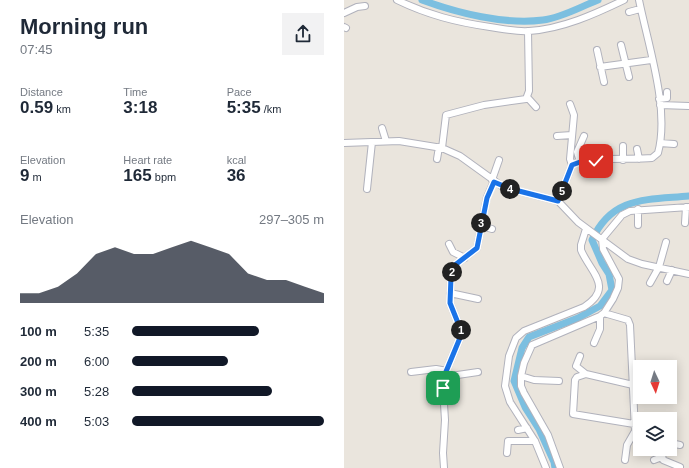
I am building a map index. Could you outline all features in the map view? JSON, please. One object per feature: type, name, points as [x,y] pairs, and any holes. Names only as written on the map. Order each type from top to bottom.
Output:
[{"type":"street","points":[[397,0],[424,13],[457,22],[509,30],[528,31],[568,23],[624,0]]},
{"type":"street","points":[[572,165],[580,162],[639,159],[656,156],[662,131],[660,102],[639,0]]},
{"type":"street","points":[[344,13],[357,7],[365,6]]},
{"type":"street","points":[[629,12],[640,9]]},
{"type":"street","points":[[437,160],[441,147],[446,115],[484,105],[526,99],[528,94],[528,31]]},
{"type":"street","points":[[621,45],[629,77]]},
{"type":"street","points":[[597,50],[604,82]]},
{"type":"street","points":[[600,67],[651,60]]},
{"type":"street","points":[[528,94],[536,92]]},
{"type":"street","points":[[660,102],[667,98],[667,92]]},
{"type":"street","points":[[528,94],[536,107]]},
{"type":"street","points":[[660,102],[689,106]]},
{"type":"street","points":[[558,201],[572,165],[570,159],[574,115],[570,104]]},
{"type":"street","points":[[382,128],[386,141]]},
{"type":"street","points":[[557,136],[572,135]]},
{"type":"street","points":[[580,162],[577,152],[584,136]]},
{"type":"street","points":[[344,143],[399,141],[441,147],[476,166],[493,181],[511,189],[558,201],[588,230],[628,259],[642,264],[689,274]]},
{"type":"street","points":[[367,189],[372,142]]},
{"type":"street","points":[[660,143],[674,144]]},
{"type":"street","points":[[623,146],[623,160]]},
{"type":"street","points":[[637,149],[639,159]]},
{"type":"street","points":[[444,468],[443,453],[445,420],[443,388],[445,374],[462,333],[451,309],[450,293],[452,271],[455,265],[477,248],[487,198],[499,160]]},
{"type":"street","points":[[601,239],[622,215],[638,210],[687,207],[685,223]]},
{"type":"street","points":[[638,210],[638,225]]},
{"type":"street","points":[[481,226],[492,230]]},
{"type":"street","points":[[546,468],[535,440],[510,402],[505,386],[509,356],[516,338],[524,332],[584,307],[592,302],[597,295],[599,286],[598,278],[581,250],[581,245],[588,230]]},
{"type":"street","points":[[594,343],[600,329],[602,315],[617,293],[619,281],[615,270],[603,249],[601,239]]},
{"type":"street","points":[[650,283],[659,267],[666,242]]},
{"type":"street","points":[[449,244],[453,252],[465,258]]},
{"type":"street","points":[[667,281],[672,270]]},
{"type":"street","points":[[450,293],[478,299]]},
{"type":"street","points":[[560,468],[548,435],[521,386],[521,376],[528,352],[532,345],[602,315],[630,322],[633,385],[586,374],[576,366],[580,356]]},
{"type":"street","points":[[411,372],[436,369],[445,374],[478,372]]},
{"type":"street","points":[[586,374],[577,377],[575,380],[573,414],[633,424]]},
{"type":"street","points":[[521,376],[534,380],[559,381]]},
{"type":"street","points":[[518,430],[528,428]]},
{"type":"street","points":[[625,460],[627,445],[633,437]]},
{"type":"street","points":[[507,453],[508,441],[535,440]]},
{"type":"street","points":[[654,460],[662,457],[665,461],[680,467]]},
{"type":"waterway","points":[[422,0],[481,17],[513,21],[550,19],[598,0]]},
{"type":"waterway","points":[[555,468],[554,462],[539,429],[525,407],[514,381],[522,348],[529,337],[578,318],[600,306],[612,290],[609,274],[602,263],[592,240],[600,226],[610,215],[620,208],[632,203],[659,198],[689,196]]},
{"type":"route","points":[[443,388],[445,374],[459,344],[462,333],[462,330],[451,309],[450,303],[452,271],[457,263],[477,248],[487,198],[490,188],[494,182],[511,189],[558,201],[572,165],[580,162],[596,161]]}]
